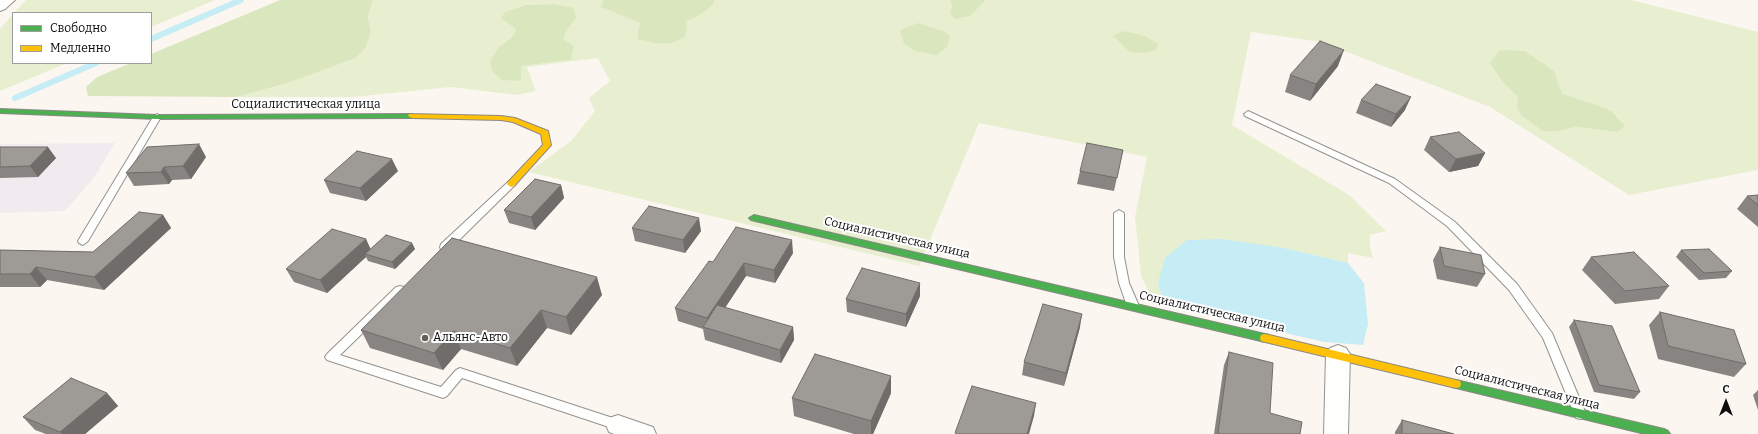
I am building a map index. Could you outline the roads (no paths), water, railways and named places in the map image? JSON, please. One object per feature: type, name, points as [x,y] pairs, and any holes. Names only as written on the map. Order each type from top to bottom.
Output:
[{"type":"street","points":[[0,6],[7,0]]},
{"type":"street","name":"Социалистическая улица","points":[[0,111],[157,117],[405,116],[501,118],[515,120],[545,133],[547,145],[511,184]]},
{"type":"street","name":"Социалистическая улица","points":[[754,218],[1338,354],[1664,434]]},
{"type":"street","points":[[1336,434],[1338,354]]},
{"type":"street","points":[[618,426],[644,434]]},
{"type":"lane","points":[[1248,114],[1392,181],[1451,224],[1513,287],[1548,336],[1580,414]]},
{"type":"lane","points":[[83,242],[157,117]]},
{"type":"lane","points":[[438,254],[511,184]]},
{"type":"lane","points":[[1119,213],[1119,257],[1124,283],[1134,306]]},
{"type":"lane","points":[[410,281],[331,357],[443,393],[460,373],[618,426]]},
{"type":"water","points":[[1223,239],[1284,248],[1348,263],[1364,283],[1368,324],[1363,345],[1324,342],[1178,308],[1163,301],[1158,283],[1165,258],[1187,240]]},
{"type":"waterway","points":[[152,39],[241,0]]},
{"type":"waterway","points":[[15,98],[94,64]]},
{"type":"place","name":"Альянс-Авто","points":[[425,338]]}]
